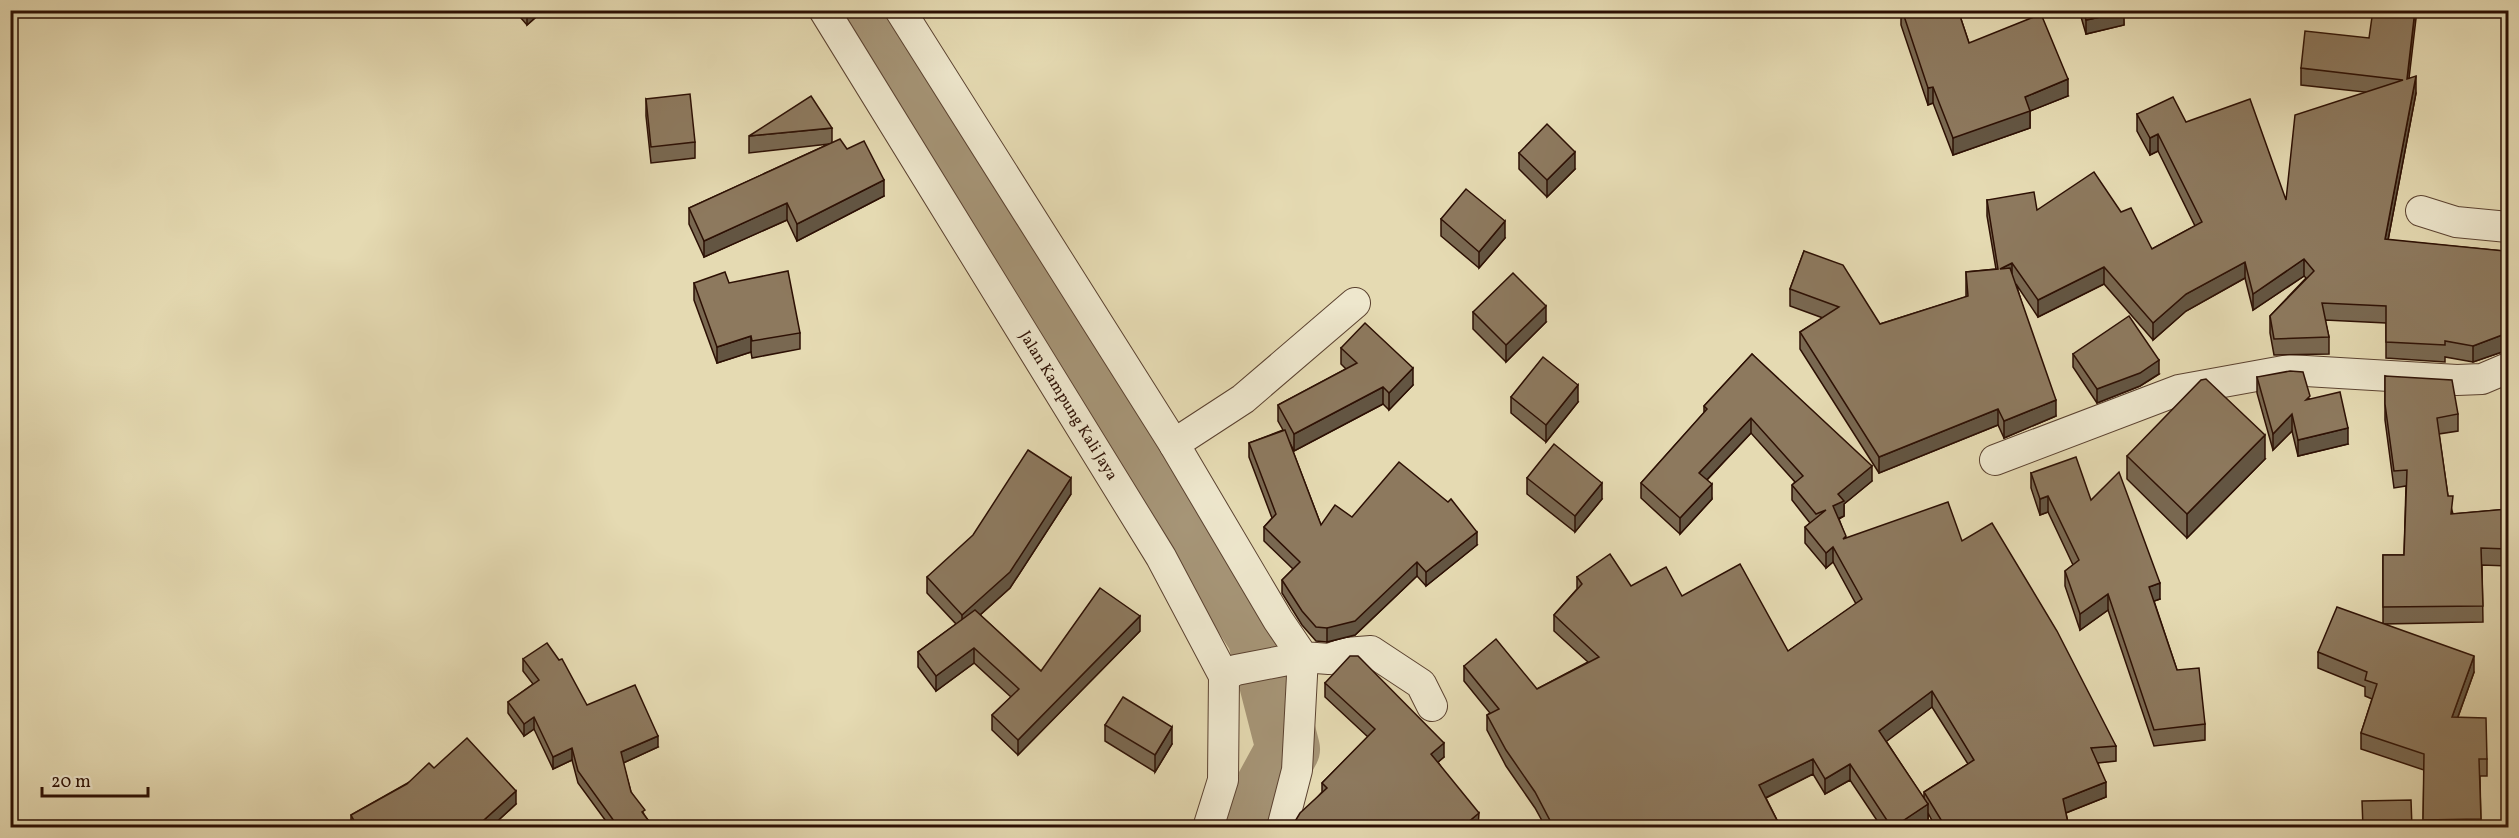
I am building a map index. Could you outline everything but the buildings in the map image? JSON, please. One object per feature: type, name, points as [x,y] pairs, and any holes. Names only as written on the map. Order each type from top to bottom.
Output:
[{"type":"street","name":"Jalan Kampung Kali Jaya","points":[[824,10],[1230,673],[1223,780],[1208,828]]},
{"type":"street","points":[[900,10],[1174,444],[1278,620],[1292,659],[1298,770],[1282,828]]},
{"type":"street","points":[[2421,211],[2456,222],[2508,227]]},
{"type":"street","points":[[1174,444],[1243,399],[1355,303]]},
{"type":"street","points":[[1995,460],[2179,390],[2289,369],[2457,380],[2482,379],[2508,368]]},
{"type":"street","points":[[1230,673],[1292,659],[1329,659],[1346,653],[1371,651],[1421,684],[1432,706]]},
{"type":"waterway","points":[[850,10],[995,227],[1259,636],[1288,749],[1245,828]]}]
